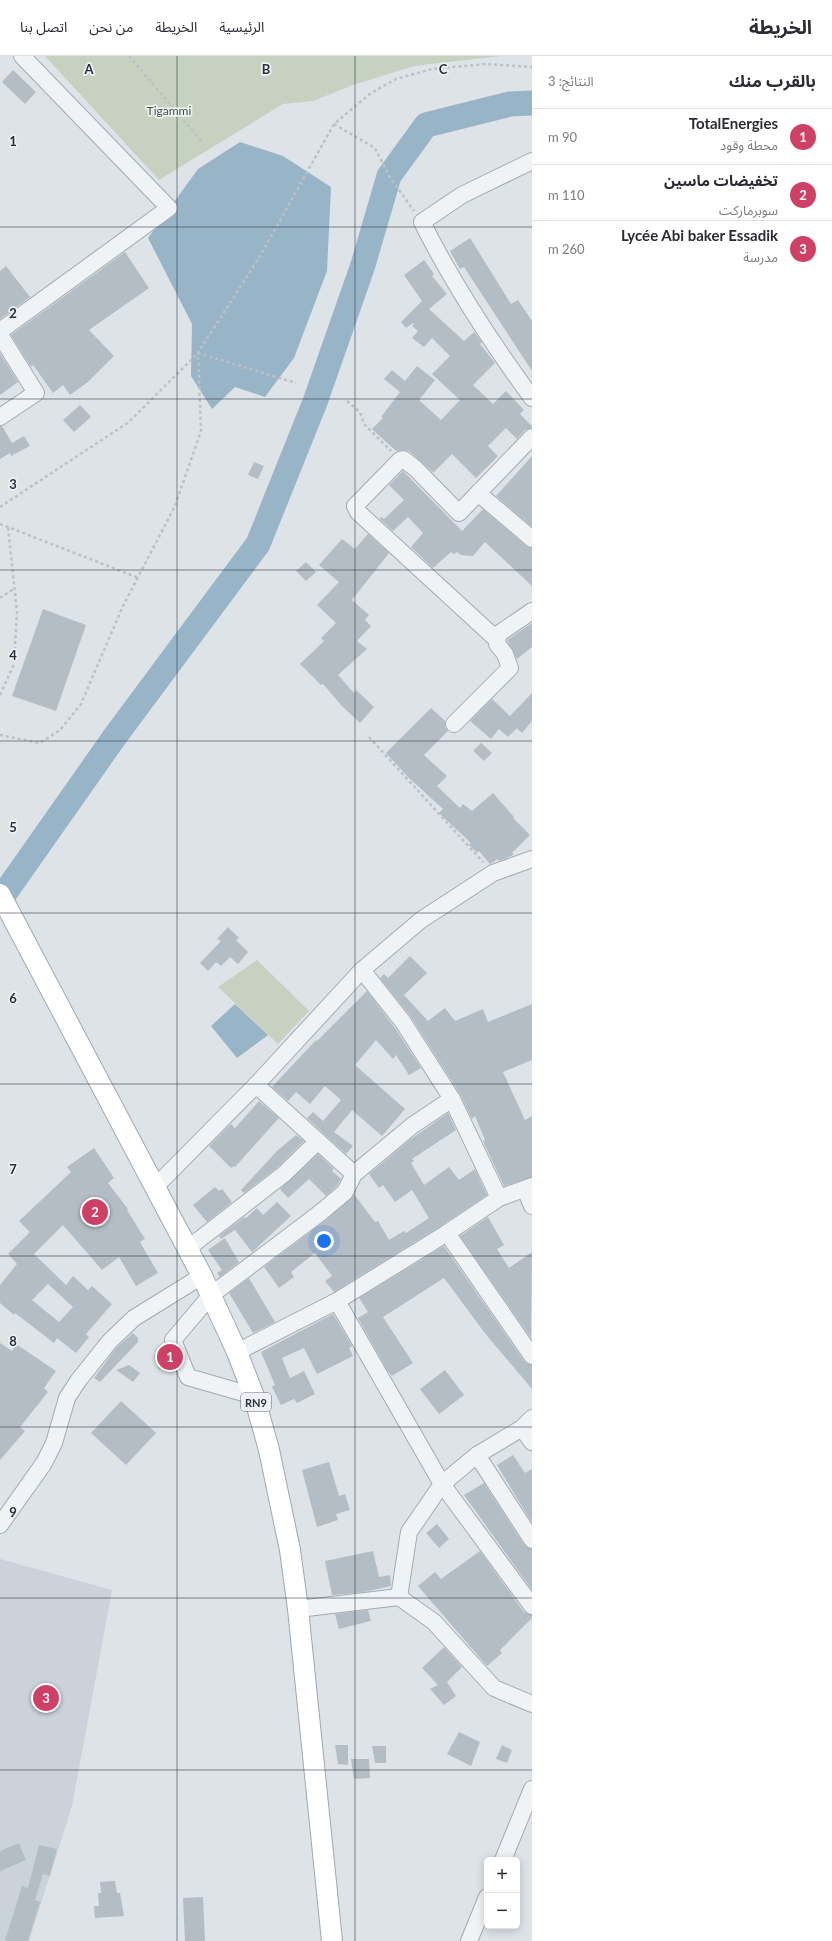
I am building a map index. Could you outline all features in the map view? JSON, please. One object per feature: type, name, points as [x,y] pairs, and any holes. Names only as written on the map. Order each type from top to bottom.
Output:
[{"type":"main road","name":"RN9","points":[[0,894],[202,1276],[238,1352],[254,1396],[269,1450],[290,1550],[298,1609],[332,1941]]},
{"type":"street","points":[[0,331],[170,208],[22,56]]},
{"type":"street","points":[[532,161],[462,195],[422,222],[442,263],[510,368],[532,398]]},
{"type":"street","points":[[0,335],[36,393],[0,417]]},
{"type":"street","points":[[532,437],[459,513],[415,468],[406,461],[400,460],[355,506],[358,512],[494,637],[532,611]]},
{"type":"street","points":[[478,493],[532,538]]},
{"type":"street","points":[[454,724],[510,668],[505,654],[497,644],[498,634]]},
{"type":"street","points":[[154,1187],[256,1085],[362,970],[421,920],[493,873],[532,859]]},
{"type":"street","points":[[362,970],[403,1022],[452,1099],[499,1198]]},
{"type":"street","points":[[256,1085],[354,1174]]},
{"type":"street","points":[[254,1396],[188,1377],[173,1340],[211,1295],[345,1192],[354,1174],[413,1125],[452,1099]]},
{"type":"street","points":[[187,1249],[284,1174],[318,1141]]},
{"type":"street","points":[[238,1352],[337,1301],[447,1233],[499,1198],[528,1187],[532,1206]]},
{"type":"street","points":[[447,1233],[532,1356]]},
{"type":"street","points":[[0,1525],[44,1463],[54,1443],[68,1398],[78,1380],[109,1342],[134,1318],[202,1276]]},
{"type":"street","points":[[337,1301],[442,1484],[532,1606]]},
{"type":"street","points":[[399,1598],[409,1532],[442,1484],[477,1455],[527,1423],[532,1442]]},
{"type":"street","points":[[477,1455],[532,1540]]},
{"type":"street","points":[[298,1609],[399,1598],[434,1622],[494,1688],[532,1704]]},
{"type":"street","points":[[503,1857],[532,1789]]},
{"type":"street","points":[[469,1941],[484,1904]]},
{"type":"path","points":[[129,56],[203,143]]},
{"type":"path","points":[[0,507],[129,422],[198,353],[260,256],[334,124],[371,93],[396,79],[432,70],[486,64],[532,67]]},
{"type":"path","points":[[334,124],[375,148],[390,176],[406,200]]},
{"type":"path","points":[[198,353],[296,383]]},
{"type":"path","points":[[0,735],[40,743],[60,730],[81,704],[122,608],[139,578],[175,506],[201,431],[198,353]]},
{"type":"path","points":[[347,401],[360,412],[364,424],[400,460]]},
{"type":"path","points":[[0,524],[139,578]]},
{"type":"path","points":[[0,695],[14,664],[17,612],[8,527]]},
{"type":"path","points":[[0,598],[14,588]]},
{"type":"path","points":[[369,737],[493,873]]},
{"type":"shaded area","points":[[0,1559],[112,1590],[72,1806],[29,1941],[0,1941]]},
{"type":"green space","name":"Tigammi","points":[[45,56],[501,56],[414,66],[353,85],[313,101],[283,104],[159,180]]},
{"type":"green space","points":[[257,960],[309,1011],[278,1044],[218,987]]},
{"type":"water","points":[[240,142],[283,156],[331,187],[327,271],[294,358],[265,397],[235,387],[212,409],[191,376],[192,324],[148,238],[198,169]]},
{"type":"water","points":[[235,1004],[268,1035],[237,1058],[211,1026]]},
{"type":"building","points":[[13,70],[36,92],[25,104],[2,82]]},
{"type":"building","points":[[470,238],[511,304],[518,300],[532,321],[532,371],[464,267],[460,269],[450,251]]},
{"type":"building","points":[[125,252],[149,288],[89,330],[114,356],[88,382],[70,395],[63,385],[53,393],[33,365],[31,367],[11,335]]},
{"type":"building","points":[[424,260],[434,274],[432,276],[447,294],[429,309],[464,341],[474,332],[482,342],[480,344],[495,363],[473,385],[493,404],[506,391],[524,410],[520,414],[532,426],[532,428],[525,430],[517,439],[506,428],[488,446],[498,456],[476,478],[452,454],[433,473],[409,451],[396,451],[372,429],[383,418],[381,417],[400,392],[384,379],[392,370],[405,381],[417,366],[435,380],[419,400],[441,420],[460,400],[432,374],[450,356],[432,338],[424,347],[412,338],[418,331],[412,326],[414,324],[413,323],[406,328],[401,322],[422,301],[404,275]]},
{"type":"building","points":[[6,266],[30,297],[0,319],[0,271]]},
{"type":"building","points":[[0,353],[18,382],[0,395]]},
{"type":"building","points":[[80,405],[91,417],[74,432],[63,420]]},
{"type":"building","points":[[0,426],[2,426],[12,443],[24,436],[30,446],[11,456],[10,453],[0,459]]},
{"type":"building","points":[[532,456],[532,527],[496,496]]},
{"type":"building","points":[[254,462],[264,466],[258,479],[248,475]]},
{"type":"building","points":[[403,471],[462,531],[483,509],[526,546],[532,548],[532,586],[485,542],[473,556],[461,555],[457,552],[454,554],[451,552],[433,568],[411,547],[423,533],[408,517],[393,531],[380,519],[381,517],[384,519],[404,500],[389,485]]},
{"type":"building","points":[[368,534],[389,553],[352,600],[369,615],[365,620],[371,626],[357,641],[367,649],[338,675],[354,693],[356,690],[374,707],[360,723],[342,706],[323,684],[321,685],[300,664],[324,641],[321,638],[336,623],[317,605],[339,582],[319,565],[342,539],[355,549]]},
{"type":"building","points":[[306,562],[316,572],[306,581],[296,571]]},
{"type":"building","points":[[43,609],[86,625],[56,711],[12,696]]},
{"type":"building","points":[[532,623],[532,647],[517,659],[507,640]]},
{"type":"building","points":[[532,693],[532,721],[522,733],[517,728],[508,737],[499,729],[491,739],[470,721],[492,699],[510,716]]},
{"type":"building","points":[[431,708],[445,721],[445,727],[448,731],[424,755],[447,776],[437,786],[460,808],[463,804],[472,811],[493,793],[514,817],[513,818],[530,835],[512,853],[514,854],[511,856],[499,861],[498,859],[490,864],[479,851],[477,853],[469,845],[471,843],[439,813],[443,809],[408,777],[386,753]]},
{"type":"building","points":[[481,743],[492,753],[484,761],[473,751]]},
{"type":"building","points":[[228,927],[239,938],[236,940],[248,952],[238,964],[230,957],[221,966],[216,962],[208,971],[200,963],[221,941],[217,939]]},
{"type":"building","points":[[410,956],[427,973],[404,995],[428,1021],[445,1008],[455,1021],[483,1009],[488,1022],[532,1004],[532,1060],[503,1072],[525,1120],[532,1116],[532,1177],[504,1186],[483,1141],[485,1140],[475,1116],[472,1119],[460,1094],[411,1017],[380,978],[384,974],[388,978]]},
{"type":"building","points":[[367,991],[395,1028],[421,1068],[409,1075],[396,1055],[393,1059],[376,1040],[355,1065],[405,1109],[382,1136],[352,1110],[334,1132],[353,1146],[346,1154],[307,1118],[313,1112],[323,1121],[341,1100],[325,1086],[310,1104],[296,1092],[288,1101],[272,1087],[316,1040],[317,1041]]},
{"type":"building","points":[[259,1101],[279,1118],[235,1167],[234,1166],[231,1168],[209,1146],[231,1124],[235,1128]]},
{"type":"building","points":[[448,1113],[456,1130],[412,1159],[414,1161],[411,1163],[424,1185],[449,1167],[459,1180],[475,1169],[487,1195],[442,1225],[334,1292],[325,1281],[332,1276],[315,1253],[291,1272],[294,1277],[279,1288],[264,1267],[326,1220],[354,1194],[375,1222],[378,1221],[389,1240],[404,1231],[406,1233],[429,1218],[412,1190],[395,1202],[383,1185],[379,1188],[369,1174],[411,1139]]},
{"type":"building","points":[[296,1135],[304,1141],[278,1167],[244,1193],[241,1190],[277,1151]]},
{"type":"building","points":[[94,1148],[114,1178],[108,1183],[128,1209],[127,1210],[145,1239],[140,1242],[158,1273],[136,1286],[119,1257],[102,1270],[63,1225],[34,1254],[66,1285],[73,1276],[88,1290],[92,1286],[112,1304],[86,1334],[89,1337],[76,1353],[57,1338],[54,1343],[15,1313],[14,1315],[0,1303],[0,1285],[17,1264],[8,1254],[30,1232],[19,1221],[71,1172],[67,1167]],"holes":[[[48,1284],[73,1307],[59,1322],[32,1300]]]},
{"type":"building","points":[[318,1154],[334,1169],[332,1171],[341,1179],[337,1186],[326,1196],[309,1179],[288,1198],[280,1189]]},
{"type":"building","points":[[215,1187],[219,1191],[222,1189],[232,1202],[207,1222],[193,1205]]},
{"type":"building","points":[[277,1202],[291,1216],[252,1252],[235,1230],[221,1239],[219,1236],[244,1217],[246,1218],[257,1208],[263,1215]]},
{"type":"building","points":[[488,1217],[504,1245],[497,1249],[509,1268],[532,1252],[531,1338],[460,1236]]},
{"type":"building","points":[[225,1238],[239,1262],[220,1277],[217,1273],[222,1270],[208,1250]]},
{"type":"building","points":[[444,1246],[524,1361],[532,1365],[532,1389],[484,1332],[444,1278],[383,1317],[413,1363],[392,1376],[387,1370],[358,1318],[368,1312],[359,1298]]},
{"type":"building","points":[[249,1278],[275,1322],[253,1333],[229,1293]]},
{"type":"building","points":[[333,1314],[352,1346],[349,1348],[353,1356],[317,1374],[304,1348],[282,1358],[290,1378],[304,1371],[315,1394],[297,1403],[294,1399],[281,1405],[272,1387],[275,1385],[261,1352]]},
{"type":"building","points":[[133,1333],[138,1338],[138,1342],[100,1382],[94,1378],[116,1348]]},
{"type":"building","points":[[0,1343],[12,1351],[16,1344],[56,1371],[44,1388],[48,1392],[20,1427],[25,1431],[0,1460]]},
{"type":"building","points":[[167,1350],[173,1364],[159,1369],[154,1355]]},
{"type":"building","points":[[129,1365],[140,1373],[133,1382],[116,1370]]},
{"type":"building","points":[[445,1370],[464,1395],[439,1414],[420,1389]]},
{"type":"building","points":[[121,1401],[156,1433],[126,1465],[91,1433]]},
{"type":"building","points":[[513,1455],[525,1473],[532,1469],[532,1523],[497,1465]]},
{"type":"building","points":[[329,1462],[339,1496],[345,1494],[350,1510],[336,1514],[338,1520],[317,1527],[302,1470]]},
{"type":"building","points":[[484,1483],[524,1545],[532,1549],[532,1590],[464,1495]]},
{"type":"building","points":[[437,1524],[449,1539],[439,1548],[426,1533]]},
{"type":"building","points":[[373,1551],[379,1577],[390,1575],[391,1586],[364,1592],[332,1595],[325,1561]]},
{"type":"building","points":[[480,1551],[524,1612],[532,1615],[532,1618],[500,1650],[502,1653],[487,1666],[418,1586],[435,1572],[441,1579]]},
{"type":"building","points":[[368,1610],[371,1621],[339,1629],[335,1614]]},
{"type":"building","points":[[444,1647],[462,1667],[447,1682],[456,1696],[444,1705],[430,1689],[438,1685],[422,1668]]},
{"type":"building","points":[[459,1732],[480,1742],[471,1766],[447,1754]]},
{"type":"building","points":[[335,1745],[348,1745],[348,1765],[338,1764]]},
{"type":"building","points":[[502,1745],[512,1750],[507,1763],[496,1759]]},
{"type":"building","points":[[372,1746],[386,1746],[386,1763],[375,1763]]},
{"type":"building","points":[[351,1759],[369,1759],[370,1778],[354,1779]]},
{"type":"building","points":[[19,1843],[26,1860],[0,1871],[0,1851]]},
{"type":"building","points":[[39,1845],[57,1849],[50,1876],[43,1874],[35,1900],[40,1902],[28,1941],[5,1941],[22,1886],[28,1888]]},
{"type":"building","points":[[115,1881],[117,1893],[120,1893],[124,1916],[95,1918],[94,1906],[99,1906],[98,1893],[101,1893],[100,1882]]},
{"type":"building","points":[[203,1897],[205,1941],[185,1941],[183,1898]]},
{"type":"waterway","points":[[0,900],[116,735],[258,544],[315,402],[363,265],[389,176],[426,125],[510,104],[532,103]]},
{"type":"place","name":"تخفيضات ماسين","points":[[95,1212]]},
{"type":"place","name":"TotalEnergies","points":[[170,1357]]},
{"type":"place","name":"Lycée Abi baker Essadik","points":[[46,1698]]}]
